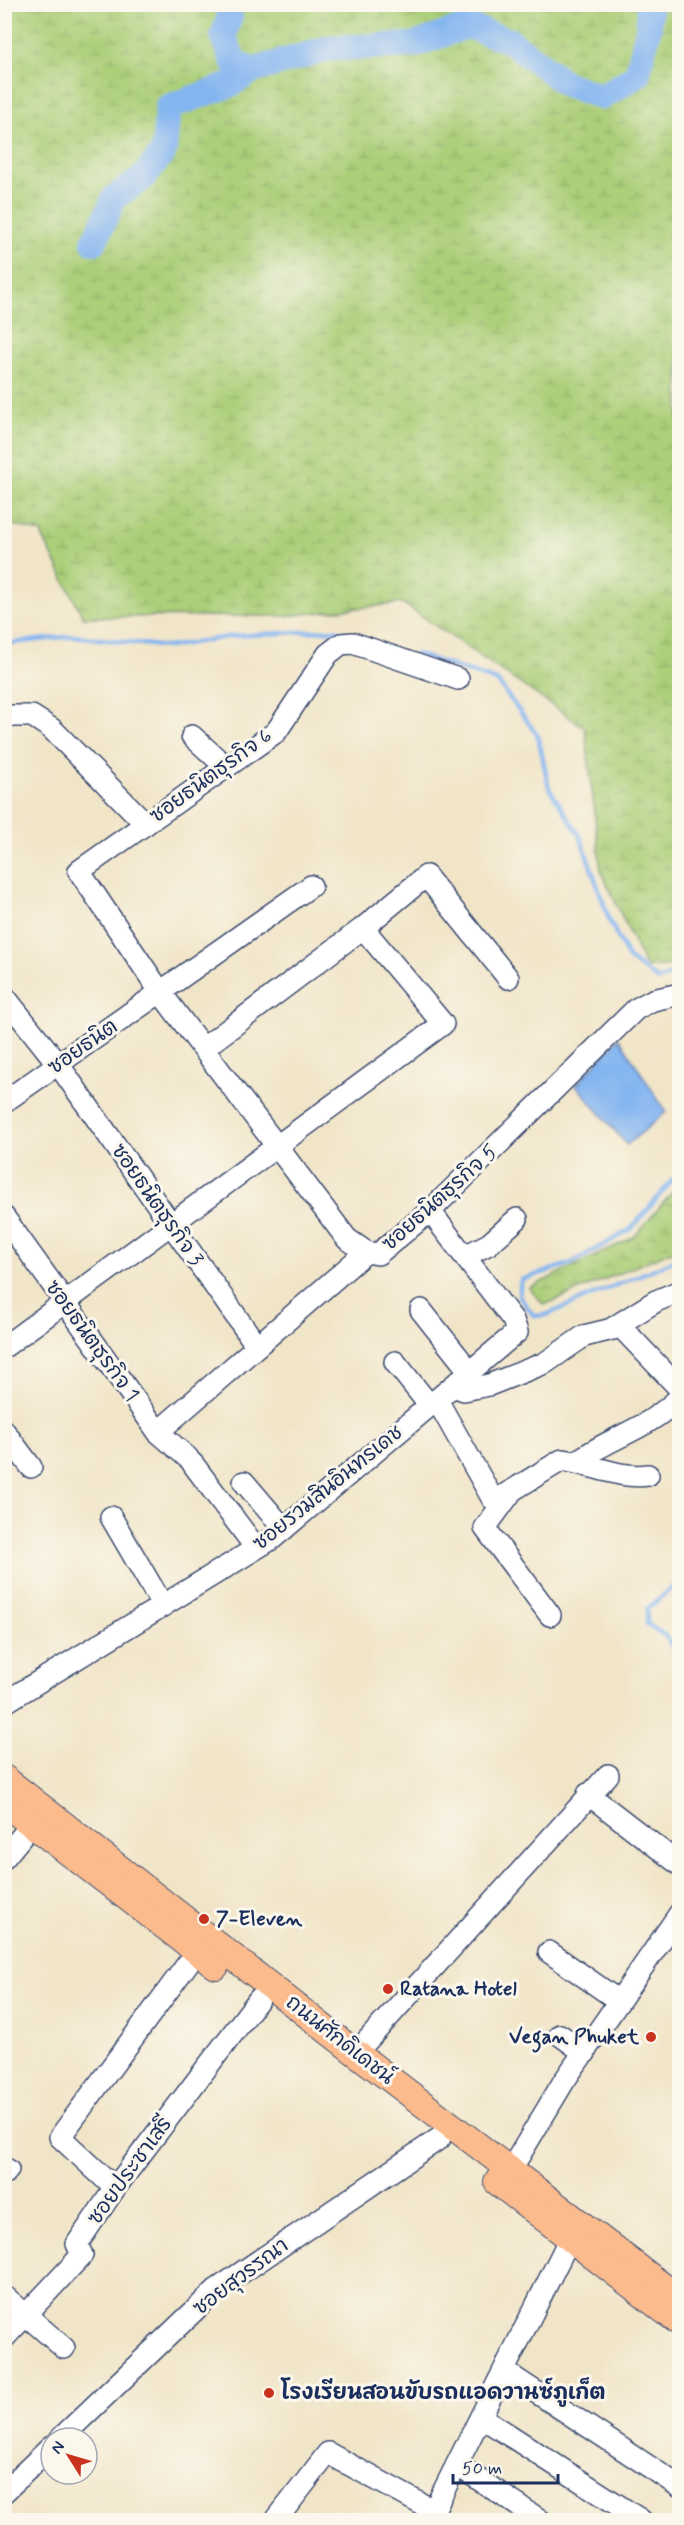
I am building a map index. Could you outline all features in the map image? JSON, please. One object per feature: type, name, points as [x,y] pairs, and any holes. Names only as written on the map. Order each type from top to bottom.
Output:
[{"type":"main road","name":"ถนนศักดิเดชน์","points":[[4,1778],[356,2053],[440,2138],[575,2233],[680,2299]]},
{"type":"main road","name":"ถนนศักดิเดชน์","points":[[4,1803],[259,1999],[510,2170],[575,2233],[680,2323]]},
{"type":"street","name":"ซอยธนิตธุรกิจ 6","points":[[161,993],[79,871],[276,732],[328,654],[341,644],[353,643],[458,680]]},
{"type":"street","points":[[4,717],[32,716],[52,729],[146,824]]},
{"type":"street","points":[[192,736],[226,767]]},
{"type":"street","points":[[205,1047],[363,928],[426,876],[508,978]]},
{"type":"street","name":"ซอยธนิต","points":[[4,1102],[311,886]]},
{"type":"street","points":[[4,1347],[443,1024],[363,928]]},
{"type":"street","name":"ซอยธนิตธุรกิจ 5","points":[[161,993],[205,1047],[347,1239],[366,1252],[378,1254],[430,1211],[636,1009],[653,1000],[680,994]]},
{"type":"street","name":"ซอยธนิตธุรกิจ 3","points":[[4,996],[58,1064],[258,1346]]},
{"type":"street","points":[[430,1211],[460,1251],[467,1255],[484,1247],[517,1219]]},
{"type":"street","name":"ซอยธนิตธุรกิจ 1","points":[[6,1221],[158,1432],[190,1461],[256,1548]]},
{"type":"street","name":"ซอยรวมสินอินทรเดช","points":[[4,1703],[284,1529],[517,1332],[513,1320],[460,1251]]},
{"type":"street","points":[[158,1432],[366,1252]]},
{"type":"street","points":[[613,1328],[656,1301],[680,1291]]},
{"type":"street","points":[[421,1310],[470,1372]]},
{"type":"street","points":[[453,1386],[464,1390],[489,1385],[528,1371],[584,1336],[621,1327],[680,1389]]},
{"type":"street","points":[[395,1362],[433,1403],[488,1495],[498,1498],[562,1460],[627,1476],[648,1475]]},
{"type":"street","points":[[576,1462],[596,1448],[659,1418],[680,1397]]},
{"type":"street","points":[[4,1431],[31,1467]]},
{"type":"street","points":[[244,1482],[284,1529]]},
{"type":"street","points":[[512,1491],[485,1528],[550,1615]]},
{"type":"street","points":[[111,1517],[163,1606]]},
{"type":"street","points":[[356,2053],[588,1794],[608,1775]]},
{"type":"street","points":[[588,1794],[680,1865]]},
{"type":"street","points":[[4,1858],[32,1824]]},
{"type":"street","points":[[510,2170],[564,2081],[680,1913]]},
{"type":"street","points":[[115,2188],[60,2137],[198,1951]]},
{"type":"street","points":[[549,1952],[619,2001]]},
{"type":"street","name":"ซอยประชาเสรี","points":[[4,2338],[82,2255],[77,2244],[115,2188],[259,1999]]},
{"type":"street","points":[[560,2035],[585,2053]]},
{"type":"street","name":"ซอยสุวรรณา","points":[[74,2426],[216,2290],[440,2138]]},
{"type":"street","points":[[276,2520],[328,2453],[432,2516],[575,2233]]},
{"type":"street","points":[[4,2296],[64,2348]]},
{"type":"street","points":[[504,2371],[680,2487]]},
{"type":"street","points":[[481,2417],[641,2520]]},
{"type":"street","points":[[4,2492],[39,2458]]},
{"type":"street","points":[[457,2465],[540,2520]]},
{"type":"green space","points":[[4,5],[679,5],[679,964],[646,968],[601,871],[585,728],[402,603],[287,616],[83,617],[40,532],[5,523]]},
{"type":"green space","points":[[679,1184],[679,1248],[544,1305],[529,1288],[634,1237]]},
{"type":"water","points":[[619,1038],[666,1112],[627,1145],[576,1085]]},
{"type":"waterway","points":[[227,4],[230,17],[223,35],[234,62],[252,71],[329,48],[414,45],[467,26],[510,41],[566,84],[602,97],[637,75],[649,27],[649,4]]},
{"type":"waterway","points":[[94,242],[115,197],[142,179],[164,151],[168,107],[230,85],[252,71]]},
{"type":"waterway","points":[[4,644],[74,636],[168,647],[233,636],[334,630],[347,634]]},
{"type":"waterway","points":[[416,654],[497,681],[538,736],[549,788],[580,836],[610,922],[629,959],[658,980],[680,971]]},
{"type":"waterway","points":[[680,1171],[631,1229],[572,1263],[521,1280],[519,1296],[534,1316],[546,1315],[680,1258]]},
{"type":"waterway","points":[[680,1581],[647,1609],[647,1624],[667,1637],[680,1661]]},
{"type":"place","name":"7-Eleven","points":[[204,1919]]},
{"type":"place","name":"Ratana Hotel","points":[[388,1989]]},
{"type":"place","name":"Vegan Phuket","points":[[651,2037]]},
{"type":"place","name":"โรงเรียนสอนขับรถแอดวานซ์ภูเก็ต","points":[[269,2393]]}]
